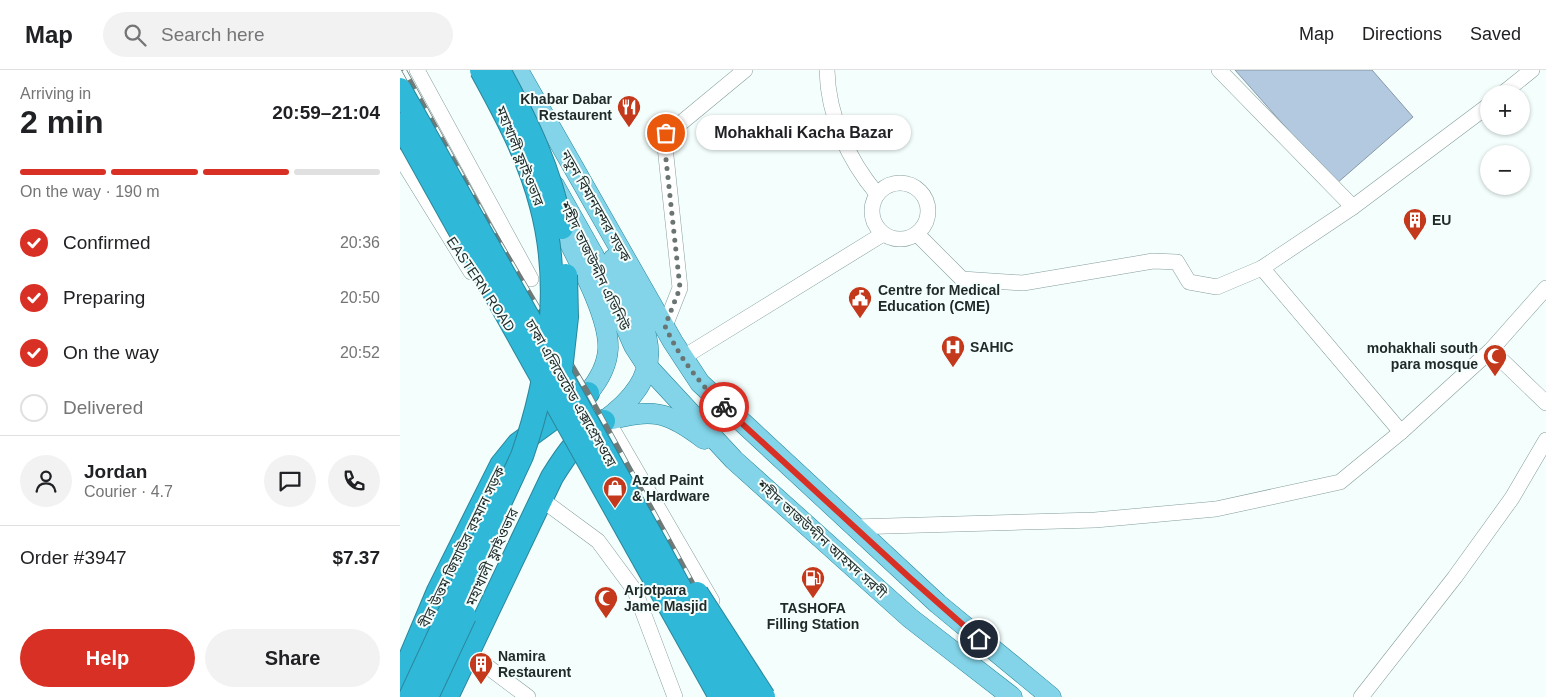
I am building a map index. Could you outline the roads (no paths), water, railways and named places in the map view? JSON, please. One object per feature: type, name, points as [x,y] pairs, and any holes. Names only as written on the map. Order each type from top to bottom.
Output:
[{"type":"highway","name":"মহাখালী ফ্লাইওভার","points":[[410,697],[522,456],[535,420],[547,356],[551,288],[546,229],[541,204],[520,147],[481,70]]},
{"type":"highway","name":"মহাখালী ফ্লাইওভার","points":[[427,697],[529,475],[561,378],[565,346],[567,318],[563,238],[555,195],[542,156],[499,70]]},
{"type":"highway","name":"ঢাকা এলিভেটেড এক্সপ্রেসওয়ে","points":[[400,89],[740,697]]},
{"type":"highway","name":"ঢাকা এলিভেটেড এক্সপ্রেসওয়ে","points":[[400,124],[720,697]]},
{"type":"highway","name":"বীর উত্তম জিয়াউর রহমান সড়ক","points":[[400,682],[438,591],[501,465],[518,444],[588,393]]},
{"type":"highway","points":[[449,692],[541,499],[566,456],[600,424]]},
{"type":"highway","points":[[655,542],[674,561],[700,597],[764,697]]},
{"type":"main road","name":"শহীদ তাজউদ্দীন এভিনিউ","points":[[470,70],[536,156],[567,204],[594,256],[634,346],[647,366]]},
{"type":"main road","name":"বীর উত্তম জিয়াউর রহমান সড়ক","points":[[470,70],[554,213],[605,326],[608,350],[605,367],[598,382],[588,393]]},
{"type":"main road","name":"নতুন বিমানবন্দর সড়ক","points":[[518,70],[673,342]]},
{"type":"main road","points":[[554,133],[567,169],[592,214],[643,324],[650,349],[647,366],[632,397],[600,424]]},
{"type":"main road","points":[[673,342],[713,397],[938,604],[1051,697]]},
{"type":"main road","name":"শহীদ তাজউদ্দীন আহমদ সরণী","points":[[647,366],[734,460],[910,618],[1012,697]]},
{"type":"main road","points":[[600,424],[650,412],[664,415],[687,426],[734,460]]},
{"type":"street","points":[[417,70],[531,279]]},
{"type":"street","points":[[673,342],[680,288],[664,137],[744,70]]},
{"type":"street","points":[[827,70],[829,101],[848,152],[854,164],[877,194]]},
{"type":"street","points":[[1219,70],[1353,207]]},
{"type":"street","points":[[1513,85],[1532,70]]},
{"type":"street","points":[[917,234],[962,279],[1022,282],[1153,261],[1177,262],[1189,282],[1217,287],[1262,268],[1353,207],[1480,112]]},
{"type":"street","name":"EASTERN ROAD","points":[[400,157],[472,274],[566,408]]},
{"type":"street","points":[[892,183],[911,184],[926,196],[929,215],[917,234],[900,240],[883,234],[874,224],[872,211],[877,194],[892,183]]},
{"type":"street","points":[[673,342],[883,234]]},
{"type":"street","points":[[1262,268],[1401,432]]},
{"type":"street","points":[[853,527],[1095,520],[1216,509],[1340,482],[1401,432],[1491,350],[1546,288]]},
{"type":"street","points":[[1491,350],[1546,403]]},
{"type":"street","points":[[600,424],[730,697]]},
{"type":"street","points":[[600,424],[769,697]]},
{"type":"street","points":[[1361,697],[1455,577],[1501,513],[1546,440]]},
{"type":"street","points":[[541,499],[598,541],[635,591],[676,697]]},
{"type":"street","points":[[468,652],[528,697]]},
{"type":"street","points":[[400,682],[449,692]]},
{"type":"water","points":[[1235,70],[1372,70],[1413,117],[1336,184]]},
{"type":"tram line","points":[[400,88],[481,235],[579,399],[741,697]]},
{"type":"railway","points":[[404,70],[491,228],[588,393],[755,697]]},
{"type":"place","name":"Khabar Dabar Restaurent","points":[[629,128]]},
{"type":"place","name":"Mohakhali Kacha Bazar","points":[[666,133]]},
{"type":"place","name":"EU","points":[[1415,241]]},
{"type":"place","name":"Centre for Medical Education (CME)","points":[[860,319]]},
{"type":"place","name":"SAHIC","points":[[953,368]]},
{"type":"place","name":"mohakhali south para mosque","points":[[1495,377]]},
{"type":"place","name":"Azad Paint & Hardware","points":[[615,509]]},
{"type":"place","name":"TASHOFA Filling Station","points":[[813,599]]},
{"type":"place","name":"Arjotpara Jame Masjid","points":[[606,619]]},
{"type":"place","name":"Namira Restaurent","points":[[481,685]]}]
